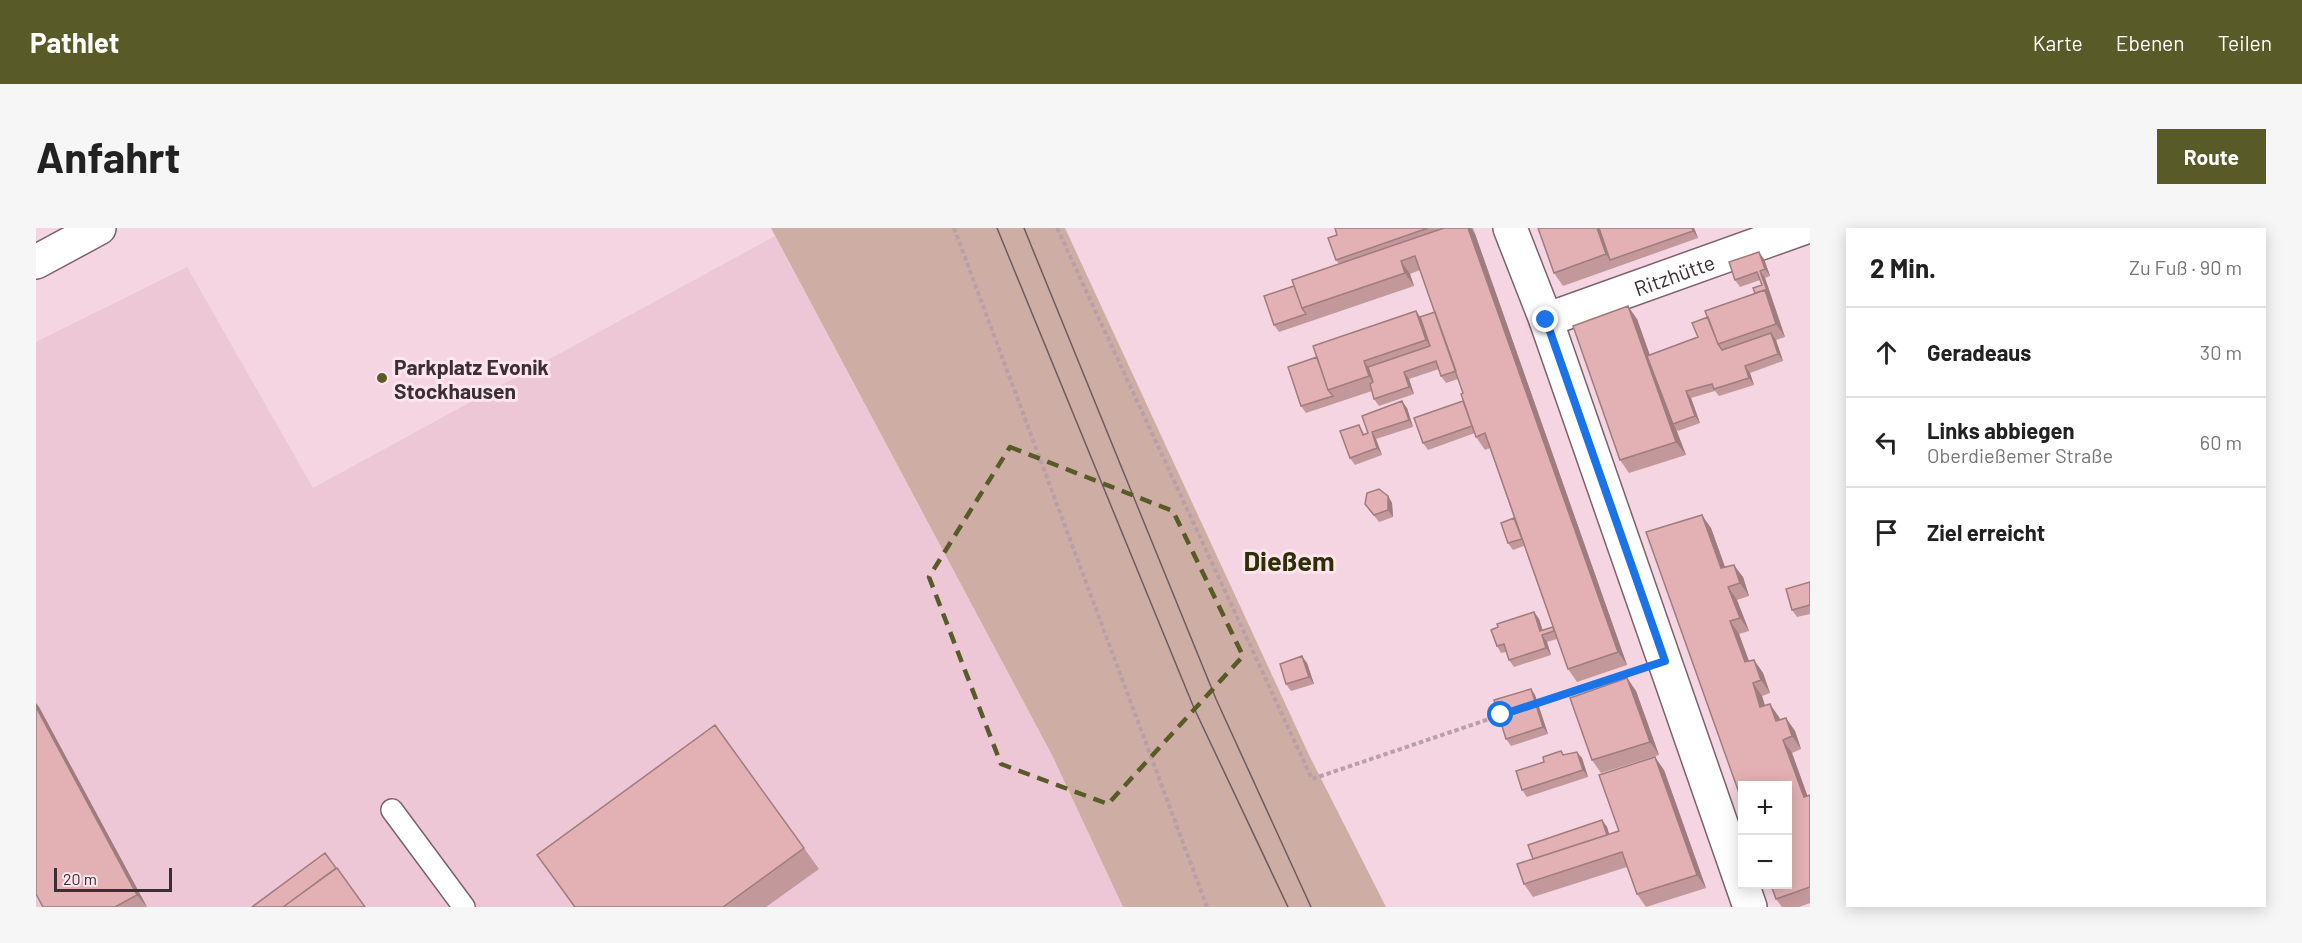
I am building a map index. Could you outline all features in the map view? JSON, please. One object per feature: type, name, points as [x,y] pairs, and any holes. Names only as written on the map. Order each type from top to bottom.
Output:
[{"type":"street","points":[[36,262],[99,228]]},
{"type":"street","points":[[1510,228],[1546,320],[1750,907]]},
{"type":"street","name":"Ritzhütte","points":[[1546,320],[1803,228]]},
{"type":"lane","points":[[392,810],[464,907]]},
{"type":"path","points":[[954,228],[1207,907]]},
{"type":"path","points":[[1057,228],[1312,779],[1511,712]]},
{"type":"path","points":[[1530,707],[1665,661]]},
{"type":"highlighted area","points":[[1010,447],[1173,511],[1243,656],[1108,804],[1001,764],[929,577]]},
{"type":"shaded area","points":[[771,228],[1065,228],[1309,755],[1386,907],[1123,907],[1052,755]]},
{"type":"shaded area","points":[[775,236],[1052,755],[1123,907],[36,907],[36,342],[187,267],[313,488]]},
{"type":"building","points":[[1335,228],[1428,228],[1336,260],[1328,238],[1337,235]]},
{"type":"building","points":[[1444,228],[1468,228],[1618,652],[1568,669],[1485,433],[1476,437],[1415,256],[1401,261],[1405,273],[1302,308],[1292,280]]},
{"type":"building","points":[[1538,228],[1597,228],[1606,254],[1554,273]]},
{"type":"building","points":[[1599,228],[1692,228],[1693,231],[1610,260]]},
{"type":"building","points":[[1759,252],[1765,269],[1760,271],[1769,296],[1765,290],[1755,293],[1753,288],[1762,285],[1757,272],[1735,280],[1729,262]]},
{"type":"building","points":[[1294,286],[1306,314],[1274,325],[1264,296]]},
{"type":"building","points":[[1765,290],[1776,324],[1718,344],[1705,311]]},
{"type":"building","points":[[1628,306],[1676,442],[1620,460],[1573,326]]},
{"type":"building","points":[[1416,311],[1426,340],[1364,361],[1369,376],[1328,390],[1313,346]]},
{"type":"building","points":[[1435,312],[1456,371],[1441,376],[1436,361],[1404,372],[1409,387],[1374,399],[1370,384],[1373,382],[1368,367],[1430,346],[1420,317]]},
{"type":"building","points":[[1708,317],[1722,350],[1771,333],[1778,354],[1745,366],[1749,378],[1714,389],[1712,384],[1686,391],[1695,416],[1673,424],[1647,356],[1698,337],[1692,323]]},
{"type":"building","points":[[1317,357],[1328,390],[1333,396],[1301,406],[1288,367]]},
{"type":"building","points":[[1402,401],[1409,420],[1372,432],[1377,448],[1350,458],[1340,431],[1359,425],[1363,435],[1368,433],[1362,416]]},
{"type":"building","points":[[1463,401],[1472,426],[1423,443],[1414,418]]},
{"type":"building","points":[[1379,489],[1388,496],[1388,510],[1374,515],[1365,504],[1367,493]]},
{"type":"building","points":[[1702,515],[1721,568],[1734,565],[1740,583],[1728,587],[1740,618],[1730,621],[1745,662],[1754,660],[1761,680],[1753,683],[1760,707],[1770,704],[1776,721],[1786,718],[1792,736],[1783,740],[1804,797],[1810,795],[1810,887],[1776,899],[1772,889],[1792,889],[1792,781],[1738,781],[1738,790],[1646,532]]},
{"type":"building","points":[[1514,518],[1522,539],[1508,543],[1501,523]]},
{"type":"building","points":[[1810,582],[1810,605],[1792,610],[1786,589]]},
{"type":"building","points":[[1534,612],[1540,631],[1553,627],[1554,631],[1542,635],[1546,648],[1509,660],[1504,644],[1497,646],[1491,630],[1498,627],[1497,624]]},
{"type":"building","points":[[1302,656],[1309,677],[1286,684],[1280,664]]},
{"type":"building","points":[[1627,678],[1650,742],[1592,760],[1570,698]]},
{"type":"building","points":[[1531,689],[1543,727],[1506,739],[1494,700]]},
{"type":"building","points":[[36,707],[137,895],[115,907],[43,907],[36,894]]},
{"type":"building","points":[[715,725],[804,848],[723,907],[575,907],[537,855]]},
{"type":"building","points":[[1561,751],[1563,755],[1577,752],[1583,770],[1522,790],[1516,771],[1544,762],[1543,757]]},
{"type":"building","points":[[1655,757],[1697,875],[1637,894],[1622,852],[1524,884],[1517,864],[1619,831],[1599,775]]},
{"type":"building","points":[[1602,820],[1607,835],[1533,859],[1528,845]]},
{"type":"building","points":[[325,853],[336,868],[283,907],[252,907]]},
{"type":"building","points":[[337,868],[365,907],[283,907]]},
{"type":"tram line","points":[[997,228],[1194,708],[1288,907]]},
{"type":"tram line","points":[[1024,228],[1216,699],[1311,907]]},
{"type":"place","name":"Parkplatz Evonik Stockhausen","points":[[382,378]]},
{"type":"district","name":"Dießem","points":[[1289,560]]},
{"type":"route","points":[[1501,715],[1665,661],[1546,320]]}]
